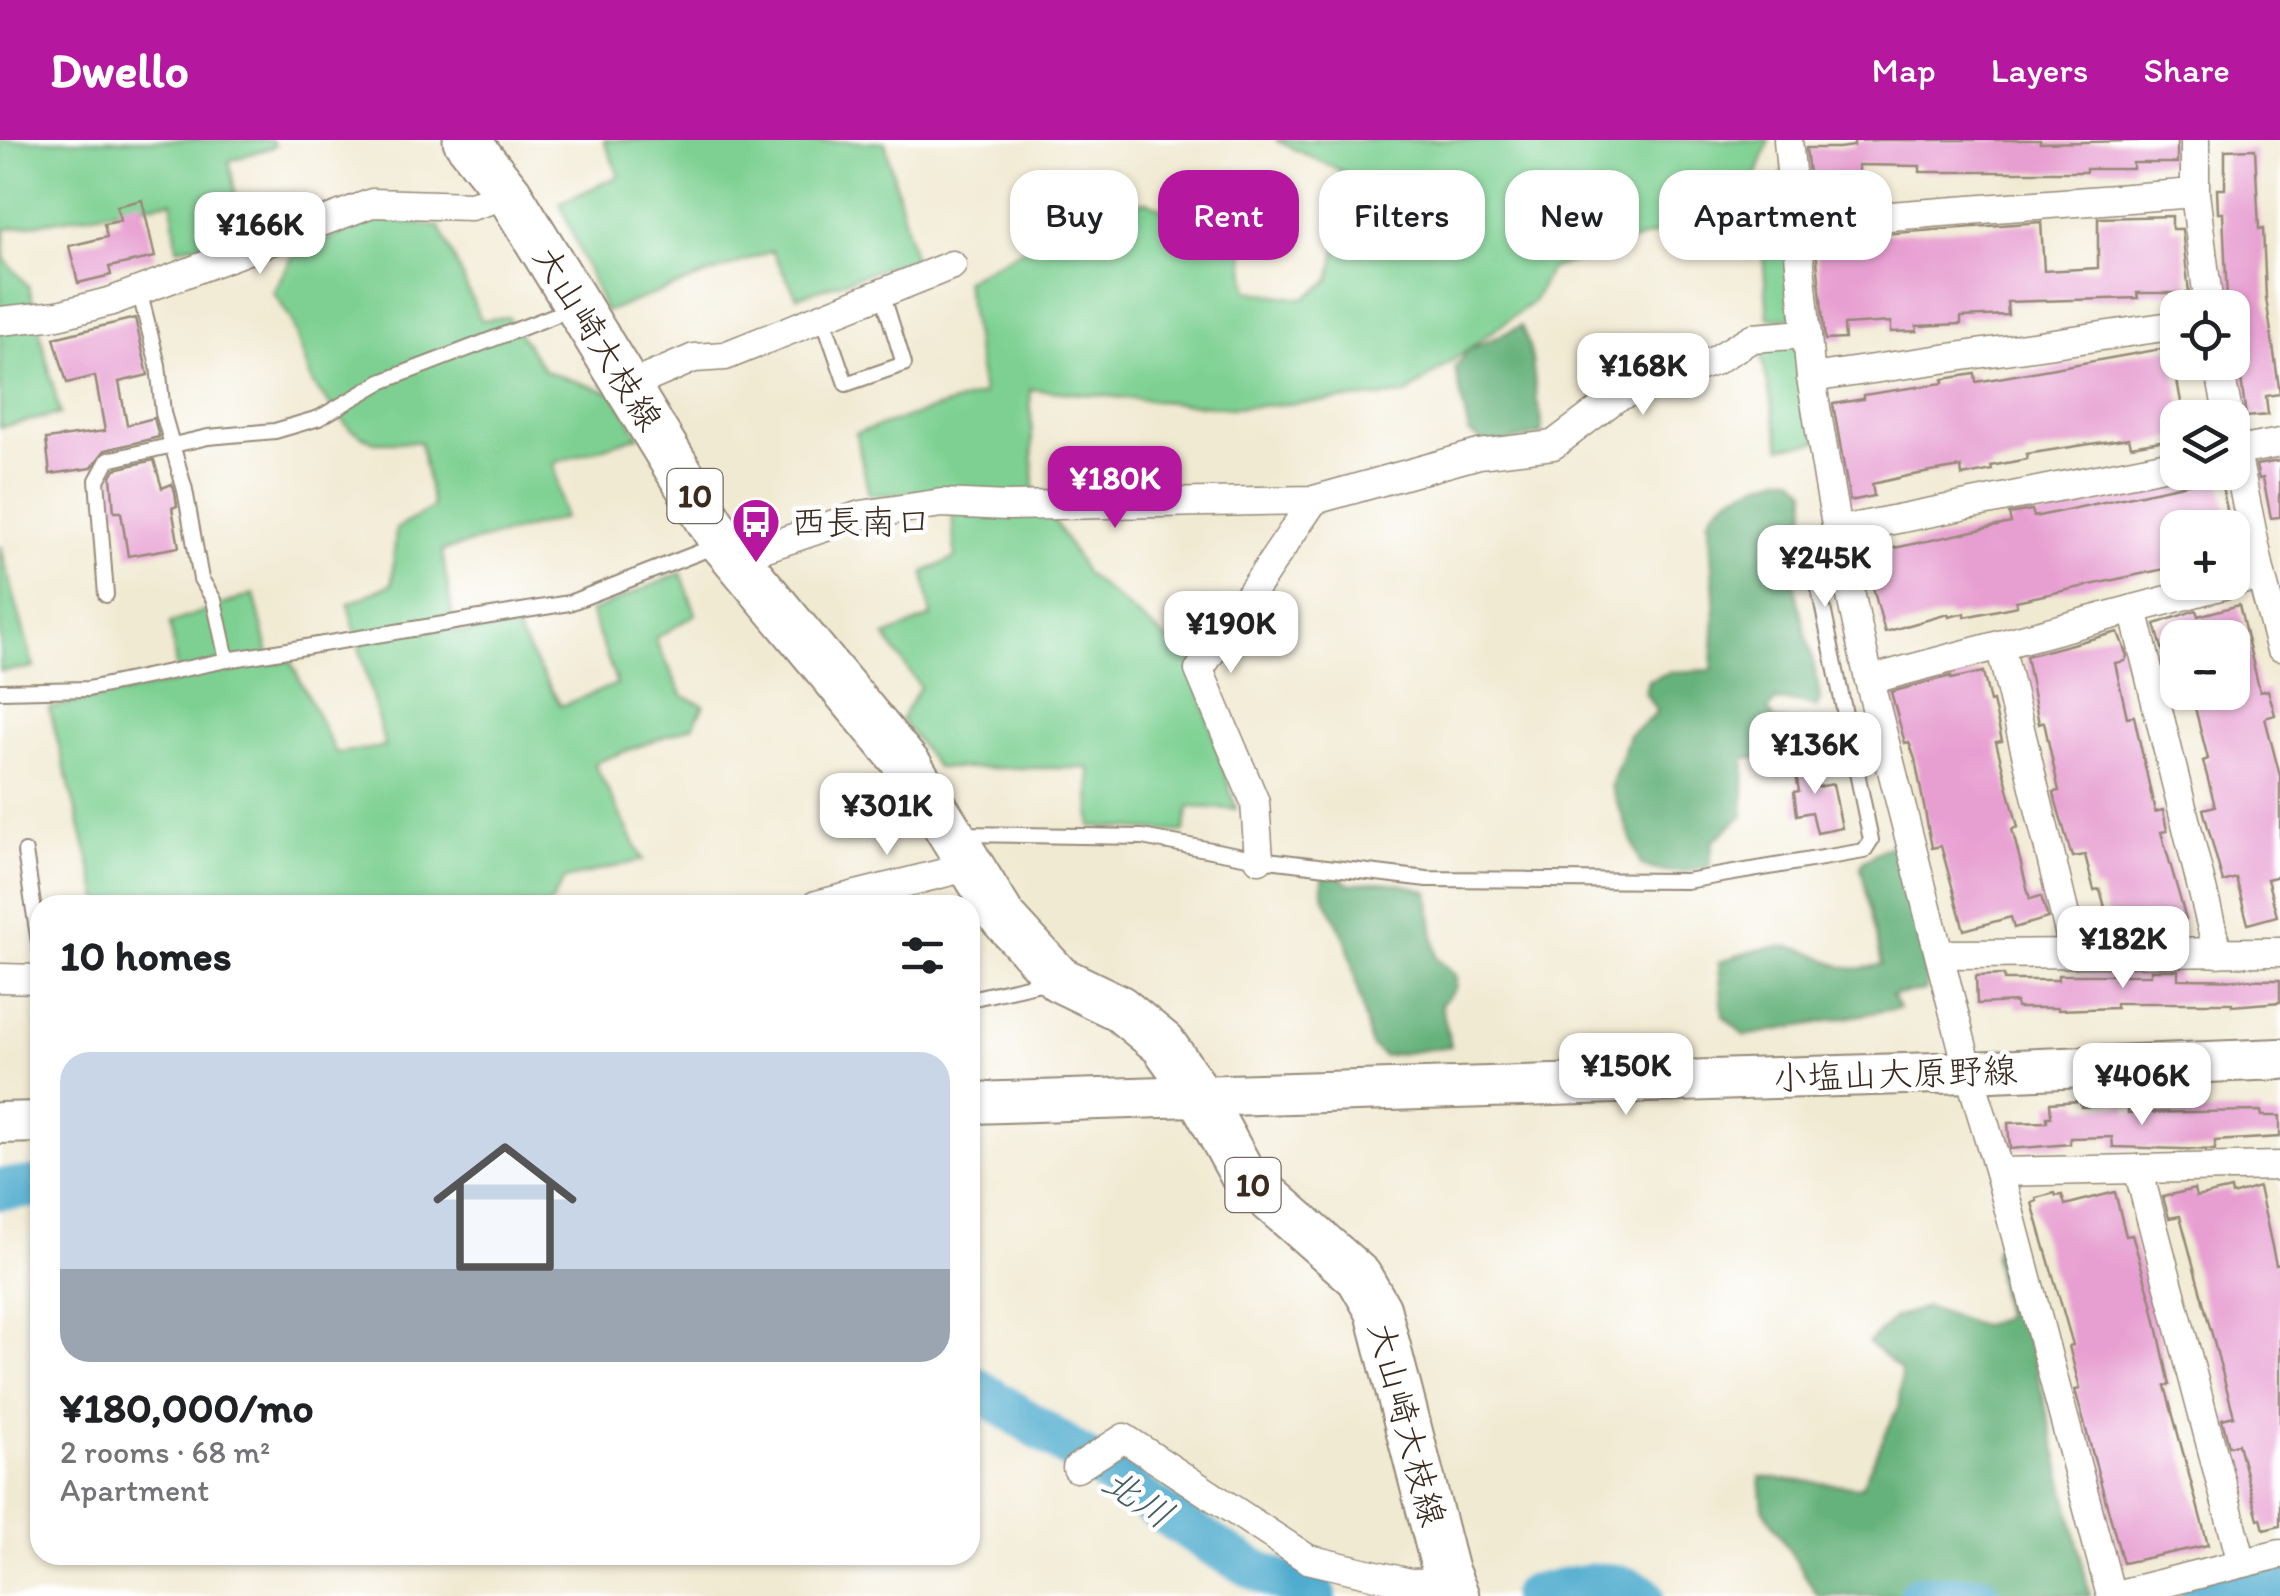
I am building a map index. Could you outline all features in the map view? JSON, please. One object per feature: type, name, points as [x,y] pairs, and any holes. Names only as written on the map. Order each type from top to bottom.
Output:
[{"type":"main road","name":"大山崎大枝線","points":[[466,140],[509,194],[728,551],[911,769],[1002,918],[1059,978],[1120,1008],[1163,1044],[1200,1096],[1243,1176],[1358,1277],[1378,1310],[1453,1589]]},
{"type":"main road","name":"小塩山大原野線","points":[[980,1103],[2280,1059]]},
{"type":"main road","points":[[0,1123],[30,1122]]},
{"type":"street","points":[[1788,140],[1791,170]]},
{"type":"street","points":[[2195,140],[2195,192],[2206,290]]},
{"type":"street","points":[[1892,216],[2195,192]]},
{"type":"street","points":[[0,322],[58,315],[139,290],[372,203],[471,206],[509,194]]},
{"type":"street","points":[[1801,260],[1811,378],[1837,530],[1870,680],[1969,1072],[2111,1596],[2280,1554]]},
{"type":"street","points":[[628,386],[694,358],[725,356],[952,265]]},
{"type":"street","points":[[1811,378],[2160,328]]},
{"type":"street","points":[[728,551],[860,516],[942,503],[1008,506],[1314,500],[1479,454],[1553,445],[1617,397],[1714,361],[1752,338],[1808,334]]},
{"type":"street","points":[[2250,444],[2280,442]]},
{"type":"street","points":[[1837,530],[2160,467]]},
{"type":"street","points":[[2243,490],[2280,647]]},
{"type":"street","points":[[1260,860],[1255,802],[1200,670],[1314,500]]},
{"type":"street","points":[[1870,680],[2261,575]]},
{"type":"street","points":[[2133,610],[2218,953]]},
{"type":"street","points":[[2000,645],[2074,954]]},
{"type":"street","points":[[842,895],[961,850]]},
{"type":"street","points":[[1941,954],[2280,952]]},
{"type":"street","points":[[0,978],[30,978]]},
{"type":"street","points":[[1999,1172],[2280,1166]]},
{"type":"street","points":[[2138,1169],[2242,1563]]},
{"type":"street","points":[[1077,1468],[1124,1438],[1308,1559],[1453,1589]]},
{"type":"lane","points":[[139,290],[158,365],[163,412],[185,490],[201,579],[214,600],[226,660]]},
{"type":"lane","points":[[822,315],[846,384],[904,364],[882,293]]},
{"type":"lane","points":[[106,595],[97,480],[108,460],[208,437],[274,430],[319,418],[382,382],[579,306]]},
{"type":"lane","points":[[961,850],[1142,838],[1260,860],[1427,879],[1686,880],[1864,851],[1871,840],[1811,550],[1837,530]]},
{"type":"lane","points":[[0,691],[88,689],[226,660],[570,603],[728,551]]},
{"type":"lane","points":[[25,852],[32,895]]},
{"type":"lane","points":[[980,997],[1059,978]]},
{"type":"green space","points":[[0,140],[272,140],[275,146],[229,161],[244,236],[177,248],[172,201],[5,229],[5,260],[29,287],[60,414],[0,427]]},
{"type":"green space","points":[[604,140],[885,142],[914,258],[797,297],[772,251],[605,312],[560,203],[619,176]]},
{"type":"green space","points":[[1275,140],[1769,140],[1758,170],[1659,170],[1659,233],[1639,239],[1639,170],[1505,170],[1505,260],[1577,260],[1550,269],[1533,302],[1405,395],[1232,408],[1030,389],[1034,487],[1086,574],[1190,658],[1236,809],[1189,807],[1184,832],[1091,826],[1090,768],[937,768],[901,719],[920,687],[885,636],[931,617],[924,572],[955,558],[951,492],[869,495],[856,433],[983,394],[965,280],[1010,256],[1010,260],[1138,260],[1138,202],[1147,201],[1158,206],[1158,260],[1244,260],[1248,291],[1304,299],[1330,280],[1334,260],[1485,260],[1485,170],[1339,170]]},
{"type":"green space","points":[[381,218],[440,227],[481,320],[508,317],[545,371],[615,394],[639,436],[554,463],[564,518],[442,551],[455,633],[515,628],[561,706],[617,684],[590,612],[681,573],[696,614],[655,639],[683,696],[704,705],[693,726],[594,763],[643,860],[564,879],[555,895],[98,895],[49,708],[178,682],[170,623],[254,594],[271,663],[290,660],[336,753],[385,747],[348,604],[392,584],[396,529],[433,507],[420,442],[374,442],[350,429],[312,383],[291,319],[273,292],[295,252]]},
{"type":"green space","points":[[1763,260],[1797,260],[1802,318],[1768,318]]},
{"type":"green space","points":[[1521,326],[1532,360],[1541,434],[1490,445],[1469,433],[1455,368],[1468,350]]},
{"type":"green space","points":[[1804,339],[1817,442],[1781,447],[1759,343]]},
{"type":"green space","points":[[1780,477],[1794,477],[1807,490],[1803,526],[1793,559],[1820,700],[1816,708],[1800,702],[1776,701],[1768,710],[1774,720],[1808,724],[1826,731],[1828,757],[1745,759],[1743,815],[1713,841],[1709,866],[1675,872],[1649,868],[1641,865],[1611,786],[1629,735],[1654,716],[1656,710],[1645,693],[1648,680],[1671,672],[1712,670],[1715,611],[1709,518],[1731,496]]},
{"type":"green space","points":[[0,545],[34,668],[0,671]]},
{"type":"green space","points":[[1890,845],[1898,847],[1917,921],[1927,979],[1925,991],[1892,995],[1899,1008],[1745,1036],[1723,1016],[1719,962],[1754,951],[1790,947],[1842,967],[1882,964],[1861,867],[1864,860]]},
{"type":"green space","points":[[1336,874],[1349,884],[1390,883],[1429,892],[1436,958],[1457,977],[1455,988],[1441,1004],[1451,1046],[1384,1056],[1371,1046],[1346,940],[1323,894],[1323,877]]},
{"type":"green space","points":[[2003,1225],[2090,1596],[1818,1596],[1763,1508],[1760,1477],[1861,1487],[1899,1405],[1901,1370],[1868,1343],[1894,1318],[1926,1307],[1980,1326],[2004,1318],[1994,1255]]},
{"type":"building","points":[[2177,140],[2177,163],[2133,163],[2133,169],[2086,172],[1920,172],[1920,166],[1858,165],[1858,170],[1809,170],[1806,148],[1854,146],[1854,141]]},
{"type":"building","points":[[2255,149],[2266,298],[2280,394],[2266,396],[2268,415],[2250,417],[2250,400],[2244,400],[2241,380],[2250,380],[2250,290],[2227,290],[2223,213],[2218,213],[2217,189],[2225,189],[2225,150]]},
{"type":"building","points":[[142,200],[155,257],[109,267],[111,275],[78,283],[69,246],[107,237],[104,224],[120,221],[117,206]]},
{"type":"building","points":[[2172,216],[2172,229],[2182,229],[2189,290],[2137,293],[2138,298],[2007,302],[2008,315],[1961,317],[1961,324],[1916,326],[1917,331],[1891,332],[1891,322],[1844,325],[1845,339],[1825,340],[1817,260],[1892,260],[1892,233],[2041,222],[2044,271],[2098,268],[2098,218]]},
{"type":"building","points":[[135,318],[148,375],[119,382],[127,425],[154,418],[159,437],[105,450],[91,468],[50,474],[46,439],[105,431],[95,376],[67,383],[54,338]]},
{"type":"building","points":[[2160,349],[2160,380],[2177,380],[2181,400],[2160,400],[2160,441],[2131,446],[2129,438],[2026,454],[2027,459],[1962,476],[1961,467],[1907,476],[1872,484],[1874,496],[1850,501],[1833,404],[1975,374],[1976,382]]},
{"type":"building","points":[[154,460],[162,488],[172,484],[175,492],[177,506],[172,508],[179,547],[128,556],[121,512],[114,512],[111,476],[115,469]]},
{"type":"building","points":[[2280,461],[2280,517],[2271,518],[2263,478],[2259,479],[2256,465]]},
{"type":"building","points":[[2160,490],[2223,490],[2227,510],[2160,510],[2160,570],[2016,601],[2017,606],[1965,617],[1965,613],[1949,617],[1948,614],[1885,632],[1872,584],[1866,585],[1858,545],[1883,540],[1885,550],[2011,523],[2009,514],[2032,510],[2034,517]]},
{"type":"building","points":[[2239,605],[2243,620],[2167,620],[2196,610],[2198,616]]},
{"type":"building","points":[[2118,632],[2127,656],[2125,661],[2115,663],[2127,717],[2134,716],[2155,812],[2163,810],[2167,831],[2161,832],[2186,919],[2171,924],[2172,930],[2154,935],[2149,935],[2146,924],[2112,934],[2100,889],[2094,890],[2085,855],[2072,857],[2056,802],[2054,792],[2059,791],[2044,722],[2039,724],[2026,656]]},
{"type":"building","points":[[2250,651],[2260,692],[2268,690],[2275,715],[2265,718],[2280,776],[2280,876],[2267,879],[2277,916],[2248,924],[2236,878],[2223,882],[2203,809],[2215,806],[2203,761],[2208,759],[2196,710],[2250,710]]},
{"type":"building","points":[[1983,672],[2002,741],[1996,742],[2018,827],[2012,829],[2030,899],[2041,896],[2048,918],[2014,928],[2011,917],[1964,930],[1941,846],[1932,848],[1915,759],[1909,742],[1905,743],[1891,692]]},
{"type":"building","points":[[1813,755],[1818,787],[1833,784],[1842,828],[1817,833],[1812,812],[1797,815],[1794,792],[1799,791],[1793,757]]},
{"type":"building","points":[[2151,970],[2178,970],[2178,979],[2280,980],[2280,1002],[2232,1006],[2116,1003],[2116,1008],[2058,1010],[2016,1008],[2016,1002],[1977,1004],[1976,976],[2058,980],[2058,975],[2151,975]]},
{"type":"building","points":[[2080,1101],[2081,1107],[2128,1105],[2128,1113],[2261,1111],[2262,1116],[2280,1116],[2280,1137],[2215,1141],[2215,1150],[2113,1147],[2112,1137],[2070,1138],[2070,1144],[2010,1149],[2008,1123],[2047,1122],[2047,1117],[2051,1117],[2050,1103]]},
{"type":"building","points":[[2259,1187],[2276,1265],[2280,1264],[2280,1526],[2264,1530],[2238,1444],[2229,1446],[2222,1419],[2234,1416],[2180,1216],[2169,1218],[2163,1197],[2194,1189],[2196,1197],[2231,1189],[2232,1195]]},
{"type":"building","points":[[2115,1192],[2126,1236],[2132,1235],[2152,1303],[2170,1385],[2165,1386],[2208,1545],[2123,1563],[2075,1390],[2080,1389],[2069,1346],[2073,1345],[2032,1203],[2055,1193],[2062,1195],[2065,1205]]},
{"type":"waterway","name":"北川","points":[[0,1189],[30,1188]]},
{"type":"waterway","name":"北川","points":[[980,1390],[1213,1545],[1262,1573],[1316,1596]]},
{"type":"waterway","name":"北川","points":[[2201,1596],[2280,1578]]},
{"type":"waterway","name":"北川","points":[[1532,1596],[1604,1584],[1618,1585],[1643,1596]]},
{"type":"waterway","name":"北川","points":[[1919,1596],[1980,1596]]},
{"type":"place","name":"西長南口","points":[[756,564]]}]
